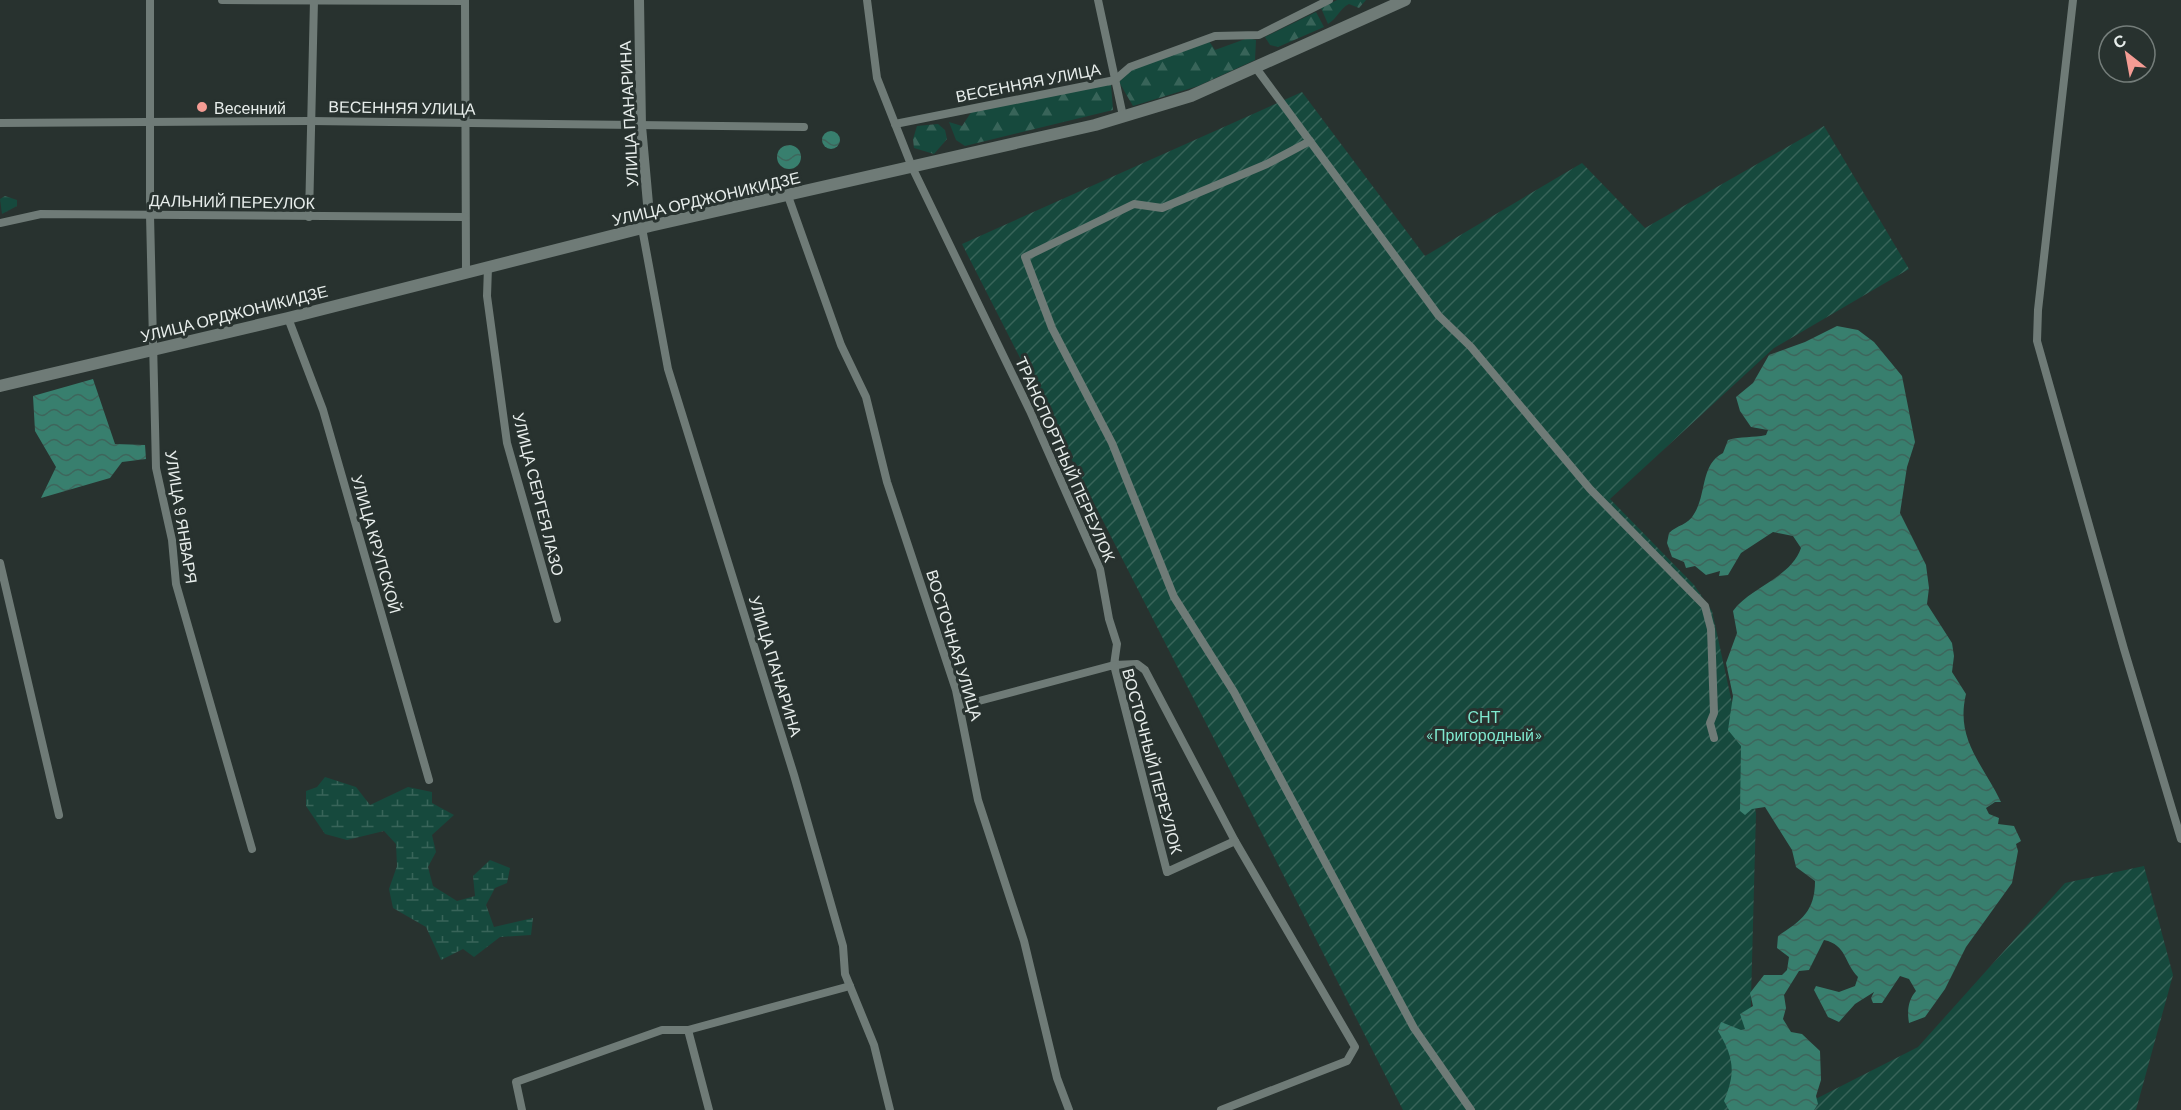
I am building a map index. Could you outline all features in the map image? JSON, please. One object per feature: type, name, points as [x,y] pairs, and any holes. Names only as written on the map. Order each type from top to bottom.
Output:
[{"type":"main road","name":"УЛИЦА ОРДЖОНИКИДЗЕ","points":[[1,383],[153,351],[646,227],[1095,125],[1191,96],[1256,68],[1389,4],[1405,0]]},
{"type":"street","name":"УЛИЦА 9 ЯНВАРЯ","points":[[150,0],[150,214],[156,468],[172,540],[176,584],[252,849]]},
{"type":"street","points":[[222,0],[465,1],[466,272]]},
{"type":"street","name":"УЛИЦА ПАНАРИНА","points":[[639,0],[641,126],[646,227],[668,369],[794,775],[843,946],[845,974],[874,1045],[890,1110]]},
{"type":"street","points":[[867,0],[877,78],[912,167]]},
{"type":"street","points":[[1098,0],[1123,116]]},
{"type":"street","name":"ВЕСЕННЯЯ УЛИЦА","points":[[895,124],[1115,80],[1130,67],[1215,36],[1259,35],[1329,0]]},
{"type":"street","points":[[2073,0],[2038,310],[2037,341],[2124,649],[2181,839]]},
{"type":"street","points":[[309,218],[314,1]]},
{"type":"street","points":[[1256,68],[1293,114],[1310,141],[1439,316],[1471,347],[1590,489],[1705,606],[1711,629],[1714,713],[1710,723],[1714,738]]},
{"type":"street","name":"ВЕСЕННЯЯ УЛИЦА","points":[[0,123],[311,121],[804,127]]},
{"type":"street","points":[[1310,141],[1267,164],[1162,208],[1134,204],[1025,257],[1052,328],[1112,443],[1174,597],[1234,692],[1414,1028],[1471,1110]]},
{"type":"street","name":"ТРАНСПОРТНЫЙ ПЕРЕУЛОК","points":[[912,167],[1030,411],[1060,483],[1081,521],[1100,569],[1109,619],[1117,644],[1114,665]]},
{"type":"street","name":"ВОСТОЧНАЯ УЛИЦА","points":[[788,196],[841,345],[866,398],[887,482],[960,706],[978,800],[1024,941],[1057,1078],[1069,1110]]},
{"type":"street","name":"ДАЛЬНИЙ ПЕРЕУЛОК","points":[[0,223],[41,214],[309,218],[465,217]]},
{"type":"street","name":"УЛИЦА СЕРГЕЯ ЛАЗО","points":[[488,267],[487,296],[507,443],[557,620]]},
{"type":"street","name":"УЛИЦА КРУПСКОЙ","points":[[288,318],[323,410],[429,780]]},
{"type":"street","points":[[0,563],[59,815]]},
{"type":"street","points":[[1114,665],[1137,664],[1145,670],[1235,841],[1355,1047],[1347,1061],[1221,1110]]},
{"type":"street","name":"ВОСТОЧНЫЙ ПЕРЕУЛОК","points":[[960,706],[1114,665],[1167,872],[1235,841]]},
{"type":"street","points":[[522,1110],[516,1082],[662,1030],[688,1030],[850,986]]},
{"type":"street","points":[[688,1030],[709,1110]]},
{"type":"green space","points":[[1337,0],[1366,0],[1359,8],[1349,4],[1328,24],[1321,8]]},
{"type":"green space","points":[[1316,12],[1324,27],[1278,47],[1270,45],[1265,37]]},
{"type":"green space","points":[[1248,38],[1256,40],[1255,60],[1198,86],[1133,106],[1119,82],[1131,70],[1209,41],[1215,50]]},
{"type":"green space","points":[[1111,84],[1113,110],[965,146],[956,140],[949,122],[962,126],[972,111]]},
{"type":"green space","name":"СНТ «Пригородный»","points":[[1302,92],[1425,256],[1582,163],[1645,228],[1824,126],[1909,269],[1774,348],[1610,499],[1694,585],[1712,611],[1756,813],[1748,1110],[1403,1110],[962,244]]},
{"type":"green space","points":[[938,124],[945,130],[947,139],[934,154],[914,148],[913,139],[917,126]]},
{"type":"green space","points":[[5,196],[17,200],[17,206],[2,214],[0,199]]},
{"type":"green space","points":[[325,777],[356,787],[370,805],[408,787],[432,792],[432,803],[454,815],[432,835],[436,852],[428,867],[433,886],[457,901],[475,896],[473,876],[490,860],[510,868],[507,883],[495,888],[486,905],[494,927],[533,918],[531,935],[500,937],[474,957],[463,949],[441,960],[426,927],[393,908],[389,889],[397,866],[396,844],[384,831],[347,840],[325,834],[306,806],[306,791],[317,787]]},
{"type":"green space","points":[[2144,866],[2173,975],[2136,1110],[1794,1110],[1918,1047],[2065,883]]},
{"type":"water","points":[[831,131],[837,134],[840,140],[837,146],[831,149],[825,146],[822,140],[825,134]]},
{"type":"water","points":[[789,145],[797,149],[801,157],[797,165],[789,169],[781,165],[777,157],[781,149]]},
{"type":"water","points":[[1837,326],[1858,330],[1874,342],[1902,376],[1915,442],[1907,467],[1900,513],[1926,565],[1929,588],[1927,604],[1952,643],[1954,656],[1952,672],[1966,694],[1964,725],[1967,738],[2001,802],[1995,802],[1986,808],[1989,814],[1999,818],[1998,824],[2014,826],[2021,841],[2016,844],[2018,851],[2012,883],[1966,947],[1945,989],[1925,1017],[1909,1023],[1909,1006],[1916,991],[1909,979],[1900,976],[1882,1003],[1873,1003],[1871,998],[1874,992],[1855,1004],[1839,1022],[1828,1017],[1814,990],[1816,986],[1839,992],[1855,986],[1858,977],[1841,950],[1831,942],[1824,940],[1809,970],[1799,971],[1784,995],[1786,1008],[1783,1019],[1791,1032],[1802,1034],[1820,1051],[1821,1080],[1816,1096],[1818,1104],[1814,1110],[1729,1110],[1724,1101],[1732,1065],[1718,1031],[1721,1022],[1741,1030],[1745,1029],[1740,1014],[1753,1006],[1750,993],[1764,975],[1782,975],[1787,970],[1789,957],[1777,948],[1778,936],[1794,925],[1810,907],[1815,881],[1796,867],[1792,850],[1765,807],[1752,809],[1745,815],[1740,811],[1741,746],[1728,730],[1733,696],[1726,663],[1737,633],[1733,611],[1749,595],[1789,567],[1801,548],[1793,536],[1773,532],[1741,553],[1728,575],[1719,576],[1720,571],[1706,575],[1695,566],[1686,568],[1684,562],[1672,557],[1667,543],[1669,533],[1694,514],[1701,498],[1707,472],[1716,458],[1723,453],[1728,440],[1766,435],[1768,430],[1751,427],[1740,411],[1736,397],[1753,383],[1769,355],[1805,342]]},
{"type":"water","points":[[93,379],[115,444],[145,445],[146,459],[122,462],[110,478],[41,498],[56,467],[35,431],[33,396]]},
{"type":"place","name":"Весенний","points":[[202,107]]}]
